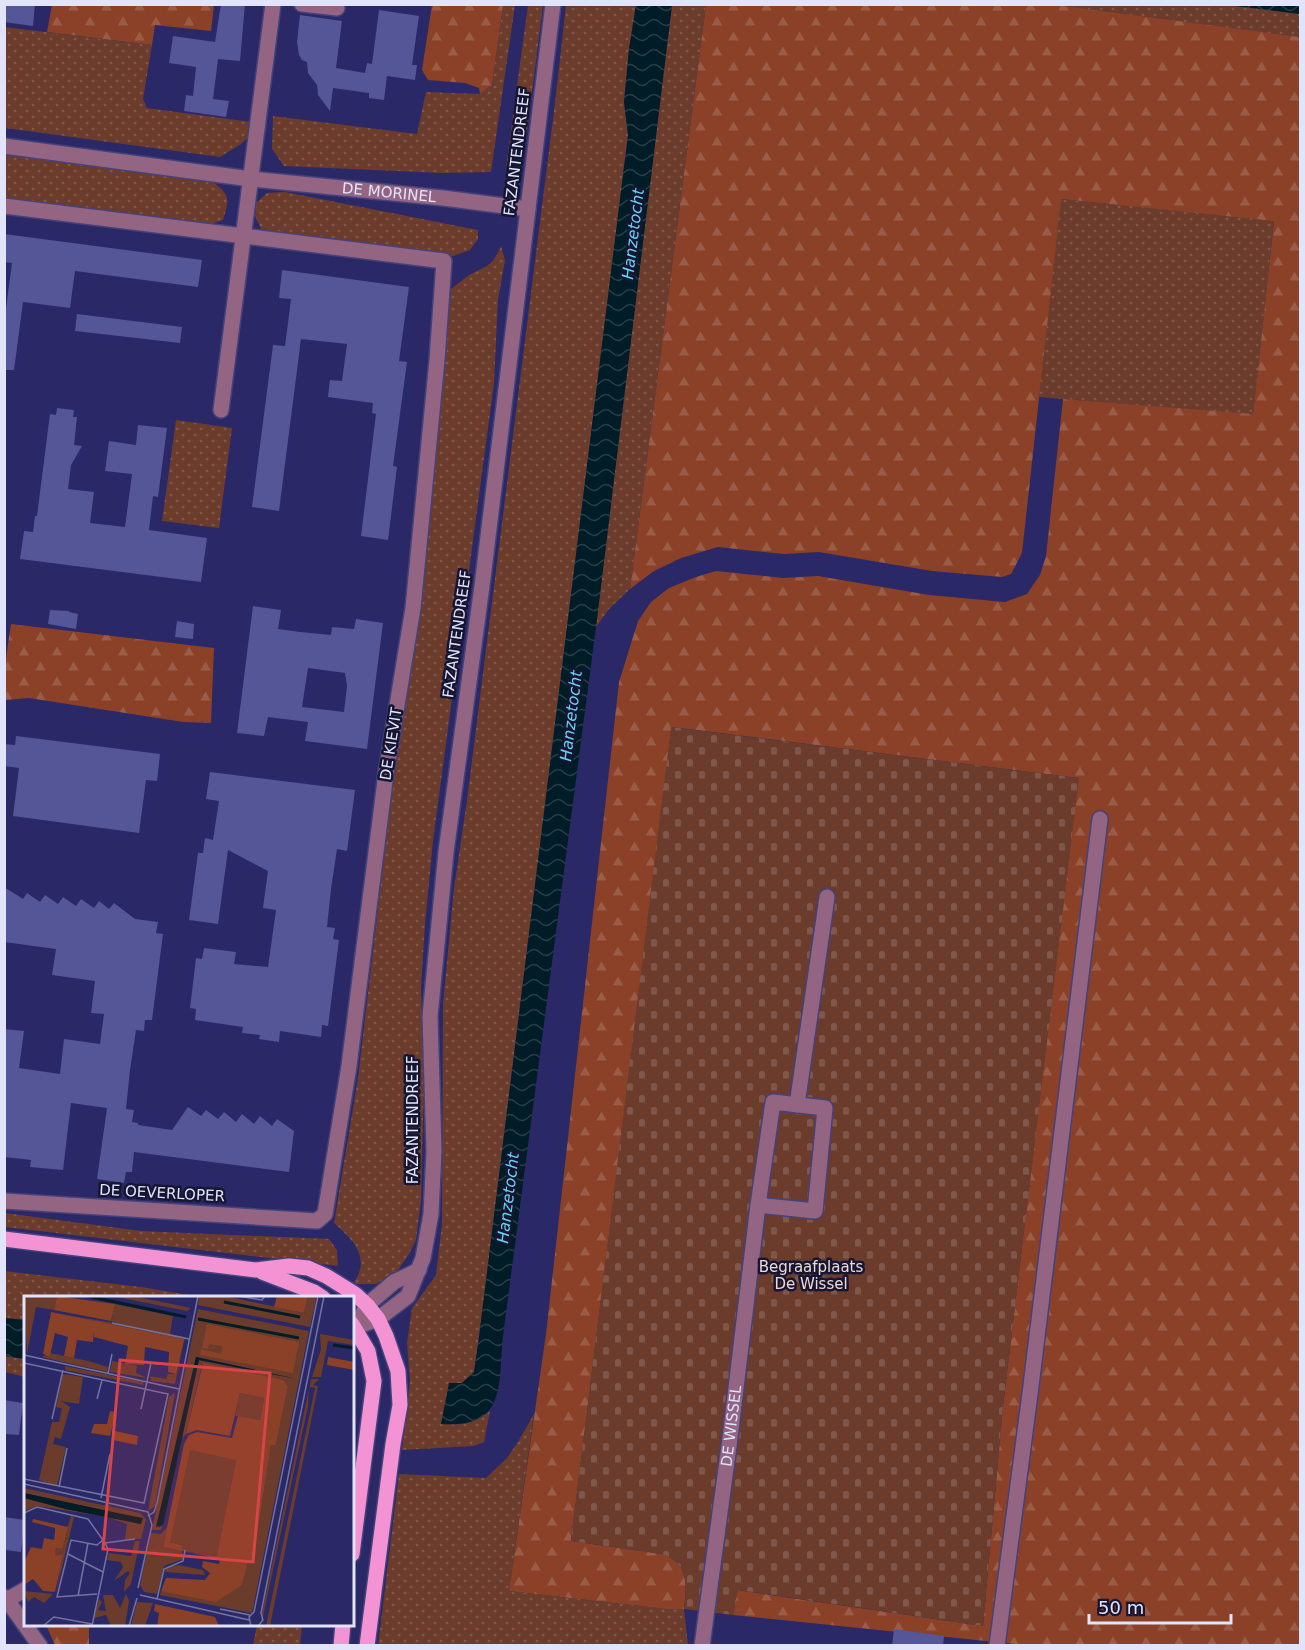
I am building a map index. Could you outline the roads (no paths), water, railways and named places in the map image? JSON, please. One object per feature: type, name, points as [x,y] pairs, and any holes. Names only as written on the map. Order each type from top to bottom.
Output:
[{"type":"main road","points":[[4,1239],[256,1270],[320,1296]]},
{"type":"main road","points":[[256,1270],[289,1266],[308,1268],[349,1290],[367,1305],[378,1319],[398,1371],[400,1405],[393,1444],[368,1646]]},
{"type":"main road","points":[[354,1326],[368,1351],[374,1381],[354,1540]]},
{"type":"main road","points":[[341,1646],[343,1626]]},
{"type":"street","points":[[220,410],[273,4]]},
{"type":"street","points":[[302,4],[337,8]]},
{"type":"street","name":"FAZANTENDREEF","points":[[354,1326],[378,1319],[408,1296],[423,1258],[430,1214],[434,1151],[430,1016],[446,852],[483,574],[553,4]]},
{"type":"street","name":"DE MORINEL","points":[[4,146],[251,178],[528,209]]},
{"type":"street","points":[[4,206],[244,236]]},
{"type":"street","name":"DE KIEVIT","points":[[244,236],[444,261],[437,360],[413,608],[386,773],[349,1066],[325,1214],[317,1221]]},
{"type":"street","points":[[997,1646],[1100,819]]},
{"type":"street","points":[[797,1104],[827,897]]},
{"type":"street","name":"DE WISSEL","points":[[702,1646],[758,1205],[773,1102],[825,1108],[815,1211],[758,1205]]},
{"type":"street","name":"DE OEVERLOPER","points":[[4,1201],[317,1221]]},
{"type":"street","points":[[354,1326],[367,1305],[394,1282],[419,1270]]},
{"type":"street","points":[[24,1590],[6,1599],[24,1624]]},
{"type":"street","points":[[26,1626],[40,1646]]},
{"type":"water","name":"Hanzetocht","points":[[636,5],[672,5],[596,627],[503,1336],[499,1387],[488,1411],[478,1419],[462,1423],[441,1424],[449,1383],[462,1383],[474,1372],[479,1337],[628,135],[624,102]]},
{"type":"water","points":[[1227,5],[1300,5],[1300,14]]},
{"type":"water","points":[[4,1318],[24,1320],[24,1359],[5,1356]]},
{"type":"park label","name":"Begraafplaats De Wissel","points":[[811,1276]]}]
